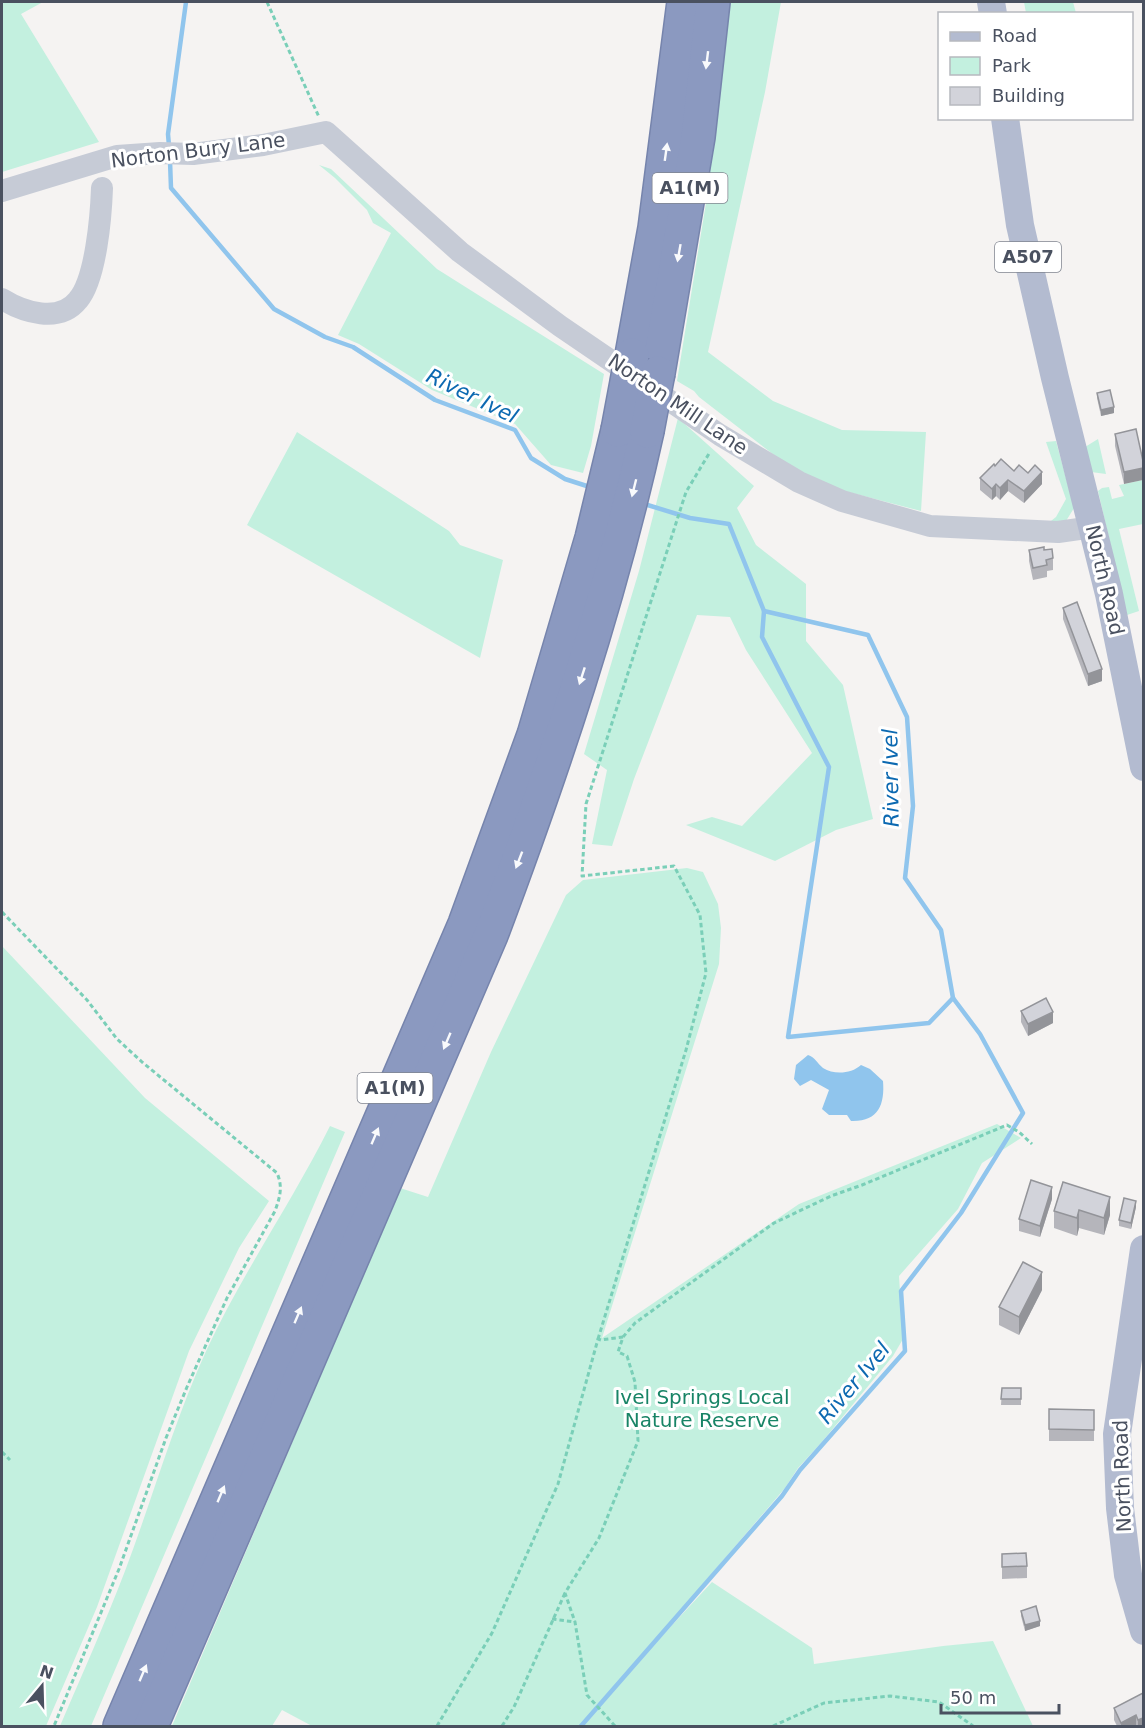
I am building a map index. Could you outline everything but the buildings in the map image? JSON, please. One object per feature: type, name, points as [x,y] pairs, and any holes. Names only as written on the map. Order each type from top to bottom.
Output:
[{"type":"highway","name":"A1(M)","points":[[645,364],[655,228],[684,2]]},
{"type":"highway","name":"A1(M)","points":[[151,1726],[491,935],[535,819],[593,640],[623,535],[633,430],[645,364],[696,147],[713,2]]},
{"type":"highway","name":"A1(M)","points":[[120,1726],[465,924],[502,826],[550,681],[589,549],[633,430]]},
{"type":"main road","name":"North Road","points":[[1005,120],[1020,225],[1116,627],[1143,767]]},
{"type":"main road","name":"North Road","points":[[1143,1249],[1117,1434],[1120,1508],[1128,1575],[1143,1630]]},
{"type":"street","name":"Norton Bury Lane","points":[[2,191],[117,156],[193,154],[263,145],[326,132]]},
{"type":"street","name":"Norton Mill Lane","points":[[326,132],[460,252],[560,326],[720,435],[799,482],[842,501],[930,526],[1058,532],[1093,527]]},
{"type":"street","points":[[2,299],[22,309],[49,314],[72,307],[79,300],[93,260],[99,227],[102,188]]},
{"type":"path","points":[[267,2],[326,132]]},
{"type":"path","points":[[437,1726],[492,1633],[558,1484],[598,1339],[686,1050],[706,973],[700,915],[674,866],[582,876],[586,804],[686,492],[720,435]]},
{"type":"path","points":[[2,912],[87,1000],[117,1039],[277,1173],[281,1182],[280,1198],[275,1211],[227,1298],[183,1398],[119,1569],[54,1726]]},
{"type":"path","points":[[502,1726],[514,1707],[565,1593],[599,1538],[638,1441],[635,1382],[627,1356],[618,1352],[623,1337],[635,1323],[774,1223],[831,1196],[1007,1125],[1032,1144]]},
{"type":"path","points":[[598,1339],[623,1337]]},
{"type":"path","points":[[2,1452],[9,1460]]},
{"type":"path","points":[[565,1593],[575,1622],[587,1695],[615,1726]]},
{"type":"path","points":[[552,1619],[575,1622]]},
{"type":"path","points":[[773,1726],[824,1703],[890,1696],[939,1702],[973,1726]]},
{"type":"green space","points":[[2,2],[43,2],[21,14],[99,142],[2,172]]},
{"type":"green space","points":[[730,2],[781,2],[765,92],[708,352],[773,401],[842,430],[926,432],[921,511],[829,487],[800,475],[694,391],[677,381],[706,203]]},
{"type":"green space","points":[[1024,2],[1073,2],[1076,12],[1026,12]]},
{"type":"green space","points":[[319,165],[331,169],[437,269],[604,374],[591,446],[583,473],[551,465],[515,424],[432,390],[359,344],[338,335],[391,233],[373,223],[367,210]]},
{"type":"green space","points":[[678,418],[754,486],[737,508],[756,545],[806,584],[806,641],[843,685],[873,819],[836,830],[775,861],[686,825],[712,817],[742,826],[812,753],[746,650],[730,617],[697,615],[634,779],[612,846],[592,844],[607,770],[584,754],[639,571]]},
{"type":"green space","points":[[297,432],[449,531],[460,545],[503,560],[480,658],[247,525]]},
{"type":"green space","points":[[1098,439],[1106,474],[1091,472],[1085,447]]},
{"type":"green space","points":[[1056,441],[1074,508],[1066,521],[1051,521],[1056,517],[1066,499],[1046,442]]},
{"type":"green space","points":[[1143,480],[1143,524],[1119,529],[1139,611],[1127,615],[1098,491],[1109,487],[1112,499],[1124,496],[1119,485]]},
{"type":"green space","name":"Ivel Springs Local Nature Reserve","points":[[687,868],[703,872],[718,904],[721,928],[719,964],[602,1338],[799,1204],[997,1124],[1021,1138],[982,1163],[958,1209],[899,1276],[903,1339],[893,1356],[798,1468],[785,1488],[613,1689],[712,1582],[812,1648],[814,1664],[993,1641],[1033,1726],[312,1726],[282,1710],[272,1726],[172,1726],[400,1188],[428,1197],[491,1052],[566,895],[583,880]]},
{"type":"green space","points":[[2,946],[145,1098],[269,1201],[239,1248],[189,1351],[97,1607],[46,1726],[2,1726]]},
{"type":"green space","points":[[330,1126],[345,1132],[91,1726],[60,1726],[125,1571],[174,1431],[207,1349],[236,1292]]},
{"type":"water","points":[[808,1055],[823,1068],[832,1072],[847,1072],[861,1065],[870,1069],[883,1081],[883,1098],[874,1115],[868,1119],[851,1121],[847,1115],[829,1115],[822,1109],[829,1090],[811,1080],[800,1086],[794,1079],[796,1065]]},
{"type":"waterway","name":"River Ivel","points":[[169,146],[168,134],[186,2]]},
{"type":"waterway","name":"River Ivel","points":[[170,161],[171,188],[274,309],[325,337],[353,347],[435,400],[515,430],[531,458],[565,479],[593,488]]},
{"type":"waterway","name":"River Ivel","points":[[581,1726],[905,1351],[901,1291],[961,1213],[1023,1113],[980,1034],[953,998],[941,930],[905,878],[913,806],[907,717],[868,635],[764,611],[729,524],[690,518],[641,503]]},
{"type":"waterway","points":[[764,611],[762,637],[829,767],[788,1037],[929,1023],[953,998]]}]
